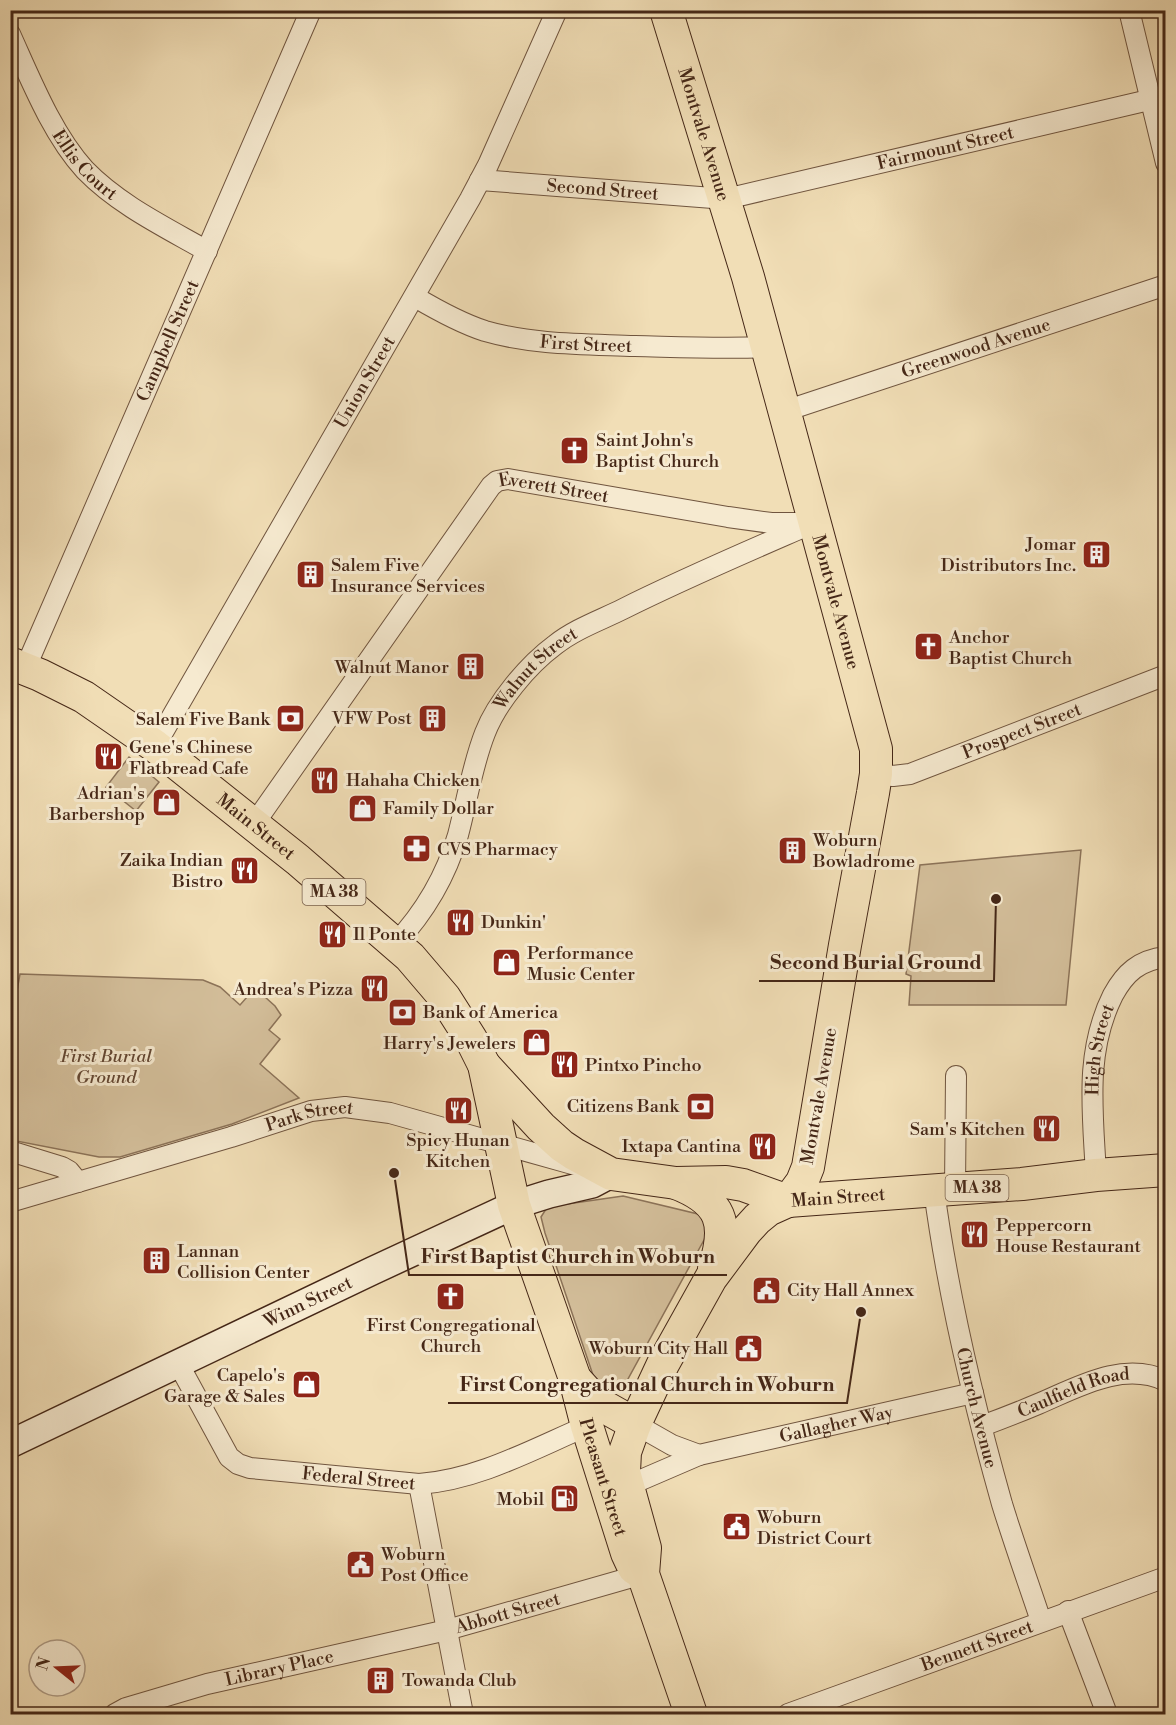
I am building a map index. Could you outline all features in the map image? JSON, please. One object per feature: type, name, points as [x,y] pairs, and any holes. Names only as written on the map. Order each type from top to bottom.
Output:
[{"type":"main road","name":"Montvale Avenue","points":[[666,10],[726,200],[876,749],[876,774],[808,1167],[802,1182],[788,1201]]},
{"type":"main road","name":"Main Street","points":[[18,666],[84,698],[155,746],[254,824],[410,957],[445,998],[471,1039],[484,1065],[514,1205]]},
{"type":"main road","name":"Main Street","points":[[484,1065],[541,1127],[562,1146],[611,1174],[676,1183],[726,1182],[743,1185],[788,1201],[1022,1184],[1166,1170]]},
{"type":"main road","name":"Winn Street","points":[[10,1444],[514,1205],[592,1184],[611,1174]]},
{"type":"main road","points":[[676,1183],[707,1201],[719,1216],[722,1241],[711,1278]]},
{"type":"main road","name":"MA 38","points":[[575,1379],[596,1402],[635,1424],[663,1364],[711,1278],[757,1219],[768,1210],[788,1201]]},
{"type":"main road","name":"Pleasant Street","points":[[514,1205],[575,1379],[587,1426],[630,1561],[634,1568],[643,1574]]},
{"type":"main road","name":"Pleasant Street","points":[[635,1424],[624,1461],[624,1472],[645,1548],[643,1574],[691,1714]]},
{"type":"street","name":"Campbell Street","points":[[18,666],[207,251],[311,10]]},
{"type":"street","name":"Union Street","points":[[155,746],[415,297],[480,180],[557,10]]},
{"type":"street","points":[[1129,10],[1158,97],[1166,163]]},
{"type":"street","name":"Ellis Court","points":[[10,34],[57,130],[70,152],[85,169],[129,206],[207,251]]},
{"type":"street","name":"Fairmount Street","points":[[726,200],[1158,97]]},
{"type":"street","name":"Second Street","points":[[480,180],[726,200]]},
{"type":"street","name":"Greenwood Avenue","points":[[784,411],[1166,285]]},
{"type":"street","name":"First Street","points":[[415,297],[476,328],[532,340],[637,346],[767,347]]},
{"type":"street","name":"Everett Street","points":[[254,824],[491,486],[497,481],[508,479],[768,522],[814,523]]},
{"type":"street","name":"Walnut Street","points":[[395,944],[417,921],[442,877],[458,835],[485,731],[505,698],[535,662],[559,641],[682,580],[814,523]]},
{"type":"street","name":"Prospect Street","points":[[876,774],[893,776],[910,774],[1166,675]]},
{"type":"street","name":"High Street","points":[[1096,1175],[1092,1077],[1098,1030],[1118,988],[1131,970],[1147,960],[1166,957]]},
{"type":"street","name":"Church Avenue","points":[[956,1076],[944,1190],[948,1278],[973,1393],[1003,1506],[1041,1621]]},
{"type":"street","name":"Park Street","points":[[10,1202],[200,1147],[311,1111],[345,1107],[390,1113],[611,1174]]},
{"type":"street","points":[[10,1152],[62,1167],[71,1172],[78,1182]]},
{"type":"street","name":"Federal Street","points":[[179,1365],[231,1460],[250,1468],[419,1484],[442,1482],[468,1476],[587,1426]]},
{"type":"street","name":"Caulfield Road","points":[[982,1426],[1103,1378],[1137,1375],[1166,1381]]},
{"type":"street","name":"Gallagher Way","points":[[627,1486],[699,1455],[973,1393]]},
{"type":"street","points":[[635,1424],[672,1444],[699,1455]]},
{"type":"street","name":"Abbott Street","points":[[419,1484],[447,1630],[643,1574]]},
{"type":"street","name":"Bennett Street","points":[[788,1714],[1166,1577]]},
{"type":"street","points":[[1068,1611],[1107,1714]]},
{"type":"street","points":[[447,1630],[463,1714]]},
{"type":"street","name":"Library Place","points":[[115,1714],[126,1708],[207,1684],[447,1630]]},
{"type":"green space","points":[[129,757],[159,782],[136,811],[106,787]]},
{"type":"green space","points":[[1081,850],[1066,1005],[909,1005],[911,976],[906,974],[920,865]]},
{"type":"green space","name":"First Burial Ground","points":[[20,974],[203,980],[220,987],[240,1005],[255,988],[275,1006],[281,1015],[269,1030],[280,1039],[260,1064],[299,1098],[232,1124],[120,1157],[99,1157],[11,1140],[11,1024]]},
{"type":"green space","points":[[623,1196],[702,1215],[708,1230],[623,1388],[611,1393],[595,1381],[541,1217],[546,1209],[553,1206]]},
{"type":"place","name":"Saint John's Baptist Church","points":[[575,450]]},
{"type":"place","name":"Jomar Distributors Inc.","points":[[1097,554]]},
{"type":"place","name":"Salem Five Insurance Services","points":[[310,575]]},
{"type":"place","name":"Anchor Baptist Church","points":[[928,647]]},
{"type":"place","name":"Walnut Manor","points":[[470,667]]},
{"type":"place","name":"VFW Post","points":[[433,718]]},
{"type":"place","name":"Salem Five Bank","points":[[291,719]]},
{"type":"place","name":"Gene's Chinese Flatbread Cafe","points":[[108,757]]},
{"type":"place","name":"Hahaha Chicken","points":[[325,780]]},
{"type":"place","name":"Adrian's Barbershop","points":[[166,803]]},
{"type":"place","name":"Family Dollar","points":[[362,808]]},
{"type":"place","name":"CVS Pharmacy","points":[[416,849]]},
{"type":"place","name":"Woburn Bowladrome","points":[[792,850]]},
{"type":"place","name":"Zaika Indian Bistro","points":[[244,870]]},
{"type":"place","name":"Second Burial Ground","points":[[996,899]]},
{"type":"place","name":"Dunkin'","points":[[460,922]]},
{"type":"place","name":"Il Ponte","points":[[332,934]]},
{"type":"place","name":"Performance Music Center","points":[[506,963]]},
{"type":"place","name":"Andrea's Pizza","points":[[374,989]]},
{"type":"place","name":"Bank of America","points":[[402,1012]]},
{"type":"place","name":"Harry's Jewelers","points":[[537,1043]]},
{"type":"place","name":"Pintxo Pincho","points":[[564,1065]]},
{"type":"place","name":"Citizens Bank","points":[[700,1106]]},
{"type":"place","name":"Spicy Hunan Kitchen","points":[[458,1111]]},
{"type":"place","name":"Sam's Kitchen","points":[[1046,1129]]},
{"type":"place","name":"Ixtapa Cantina","points":[[762,1146]]},
{"type":"place","name":"First Baptist Church in Woburn","points":[[394,1173]]},
{"type":"place","name":"Peppercorn House Restaurant","points":[[975,1235]]},
{"type":"place","name":"Lannan Collision Center","points":[[156,1261]]},
{"type":"place","name":"City Hall Annex","points":[[766,1290]]},
{"type":"place","name":"First Congregational Church","points":[[451,1296]]},
{"type":"place","name":"First Congregational Church in Woburn","points":[[861,1312]]},
{"type":"place","name":"Woburn City Hall","points":[[749,1348]]},
{"type":"place","name":"Capelo's Garage & Sales","points":[[306,1385]]},
{"type":"place","name":"Mobil","points":[[565,1499]]},
{"type":"place","name":"Woburn District Court","points":[[736,1527]]},
{"type":"place","name":"Woburn Post Office","points":[[360,1564]]},
{"type":"place","name":"Towanda Club","points":[[381,1680]]}]
